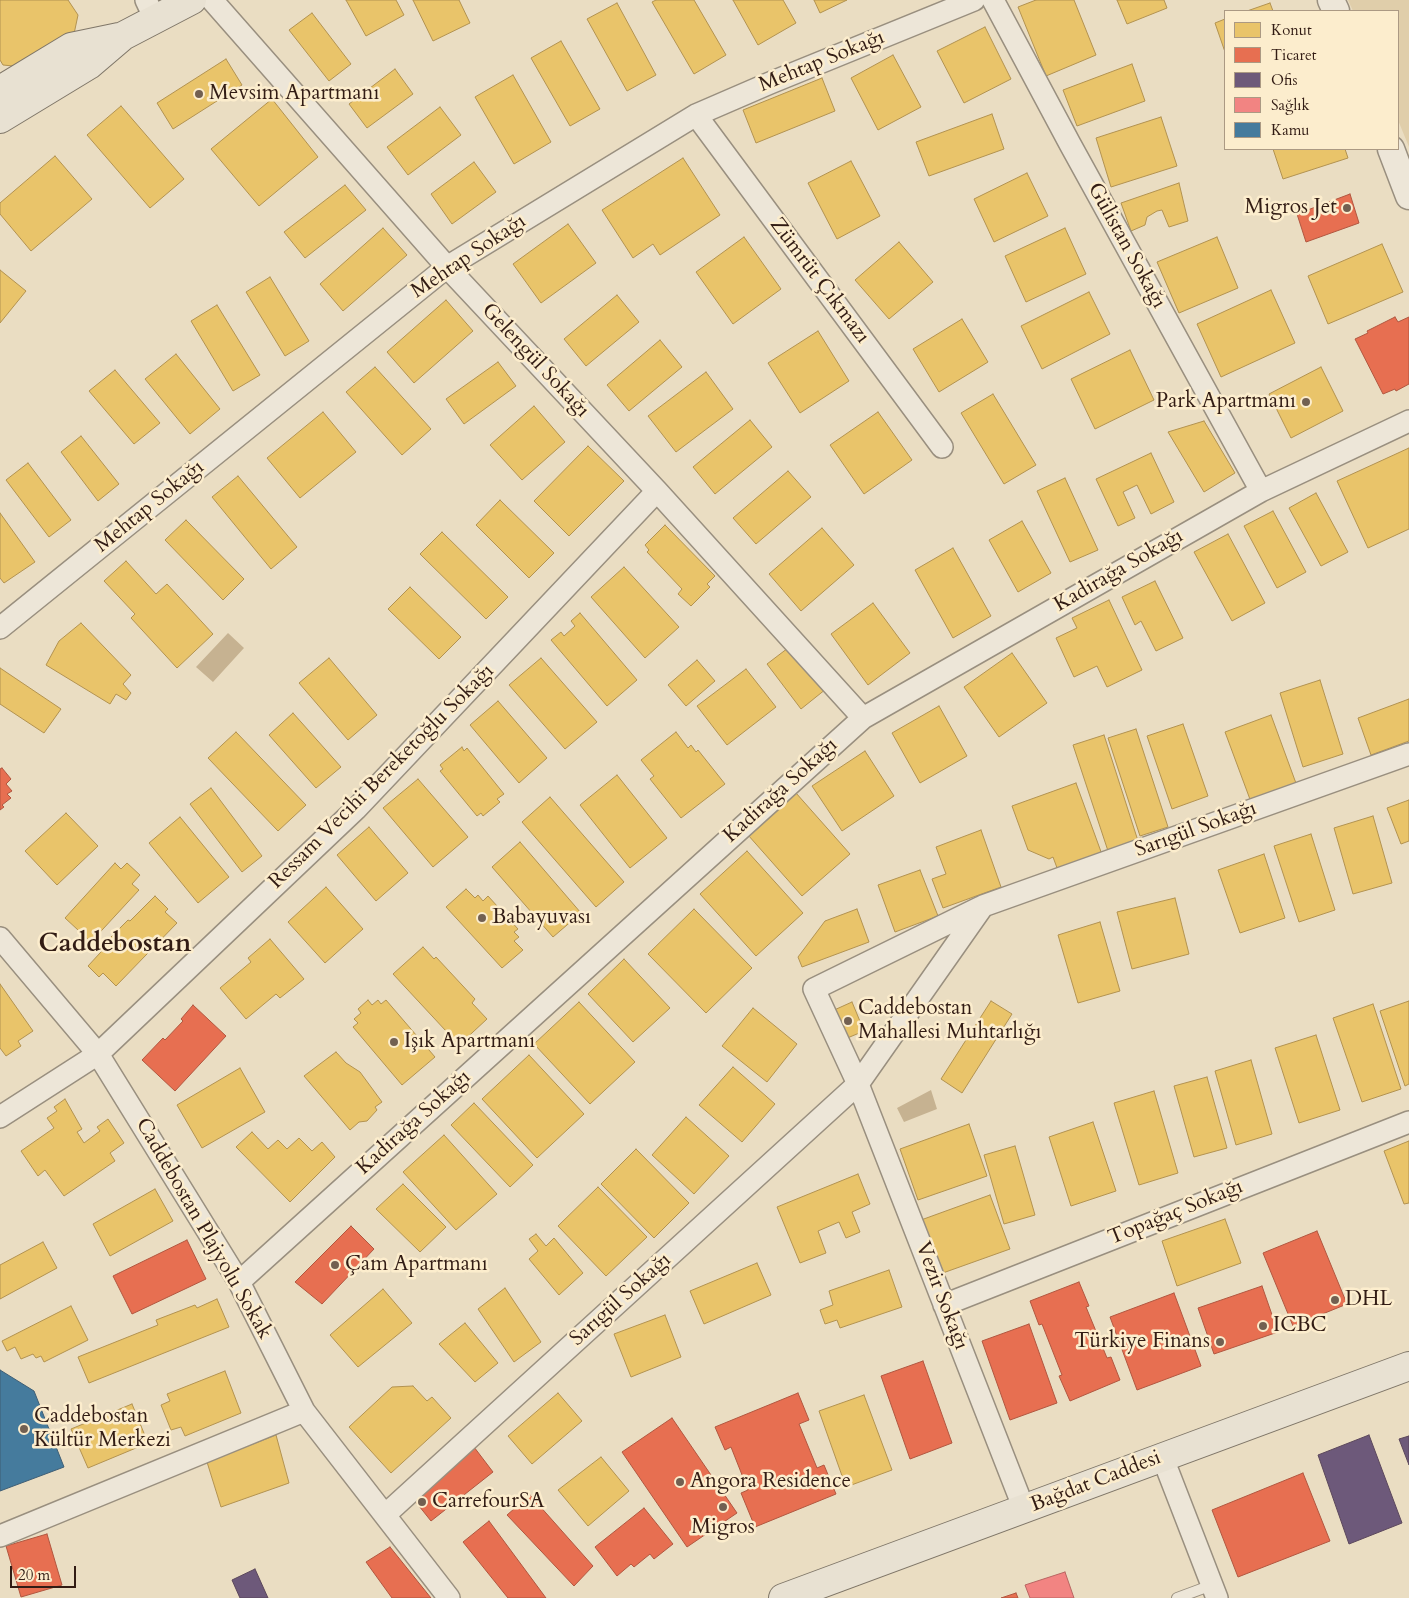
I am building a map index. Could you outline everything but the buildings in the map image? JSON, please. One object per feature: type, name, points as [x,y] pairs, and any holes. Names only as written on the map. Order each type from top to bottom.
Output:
[{"type":"main road","points":[[0,120],[89,65],[151,10],[192,0]]},
{"type":"main road","points":[[0,90],[71,47],[123,36]]},
{"type":"main road","name":"Bağdat Caddesi","points":[[782,1598],[1409,1366]]},
{"type":"street","name":"Gelengül Sokağı","points":[[212,0],[447,267],[657,491],[863,718]]},
{"type":"street","name":"Mehtap Sokağı","points":[[0,628],[447,267],[696,115],[974,0]]},
{"type":"street","name":"Gülistan Sokağı","points":[[994,0],[1070,144],[1261,491]]},
{"type":"street","name":"Zümrüt Çıkmazı","points":[[696,115],[942,447]]},
{"type":"street","points":[[1391,150],[1409,196]]},
{"type":"street","name":"Kadirağa Sokağı","points":[[239,1282],[863,718],[1261,491],[1409,421]]},
{"type":"street","name":"Ressam Vecihi Bereketoğlu Sokağı","points":[[0,1117],[98,1054],[356,809],[657,491]]},
{"type":"street","name":"Sarıgül Sokağı","points":[[858,1084],[814,989],[983,906],[1409,754]]},
{"type":"street","name":"Sarıgül Sokağı","points":[[385,1515],[858,1084],[983,906]]},
{"type":"street","name":"Caddebostan Plajyolu Sokak","points":[[0,938],[98,1054],[239,1282],[304,1411],[449,1598]]},
{"type":"street","name":"Vezir Sokağı","points":[[858,1084],[1024,1509]]},
{"type":"street","name":"Topağaç Sokağı","points":[[944,1305],[1409,1122]]},
{"type":"street","points":[[0,1536],[304,1411]]},
{"type":"street","points":[[1162,1456],[1214,1591]]},
{"type":"lane","points":[[1177,1598],[1214,1591]]},
{"type":"shaded area","points":[[1348,0],[1409,0],[1409,147],[1399,122],[1399,10],[1353,10]]},
{"type":"shaded area","points":[[228,633],[244,648],[213,682],[196,667]]},
{"type":"shaded area","points":[[931,1090],[937,1109],[904,1122],[897,1108]]},
{"type":"place","name":"Mevsim Apartmanı","points":[[199,94]]},
{"type":"place","name":"Migros Jet","points":[[1347,208]]},
{"type":"place","name":"Park Apartmanı","points":[[1306,402]]},
{"type":"place","name":"Babayuvası","points":[[482,918]]},
{"type":"place","name":"Caddebostan Mahallesi Muhtarlığı","points":[[848,1021]]},
{"type":"place","name":"Işık Apartmanı","points":[[394,1042]]},
{"type":"place","name":"Çam Apartmanı","points":[[335,1265]]},
{"type":"place","name":"DHL","points":[[1335,1300]]},
{"type":"place","name":"ICBC","points":[[1263,1326]]},
{"type":"place","name":"Türkiye Finans","points":[[1220,1342]]},
{"type":"place","name":"Caddebostan Kültür Merkezi","points":[[24,1429]]},
{"type":"place","name":"Angora Residence","points":[[680,1482]]},
{"type":"place","name":"CarrefourSA","points":[[422,1502]]},
{"type":"place","name":"Migros","points":[[723,1507]]},
{"type":"district","name":"Caddebostan","points":[[115,945]]}]
